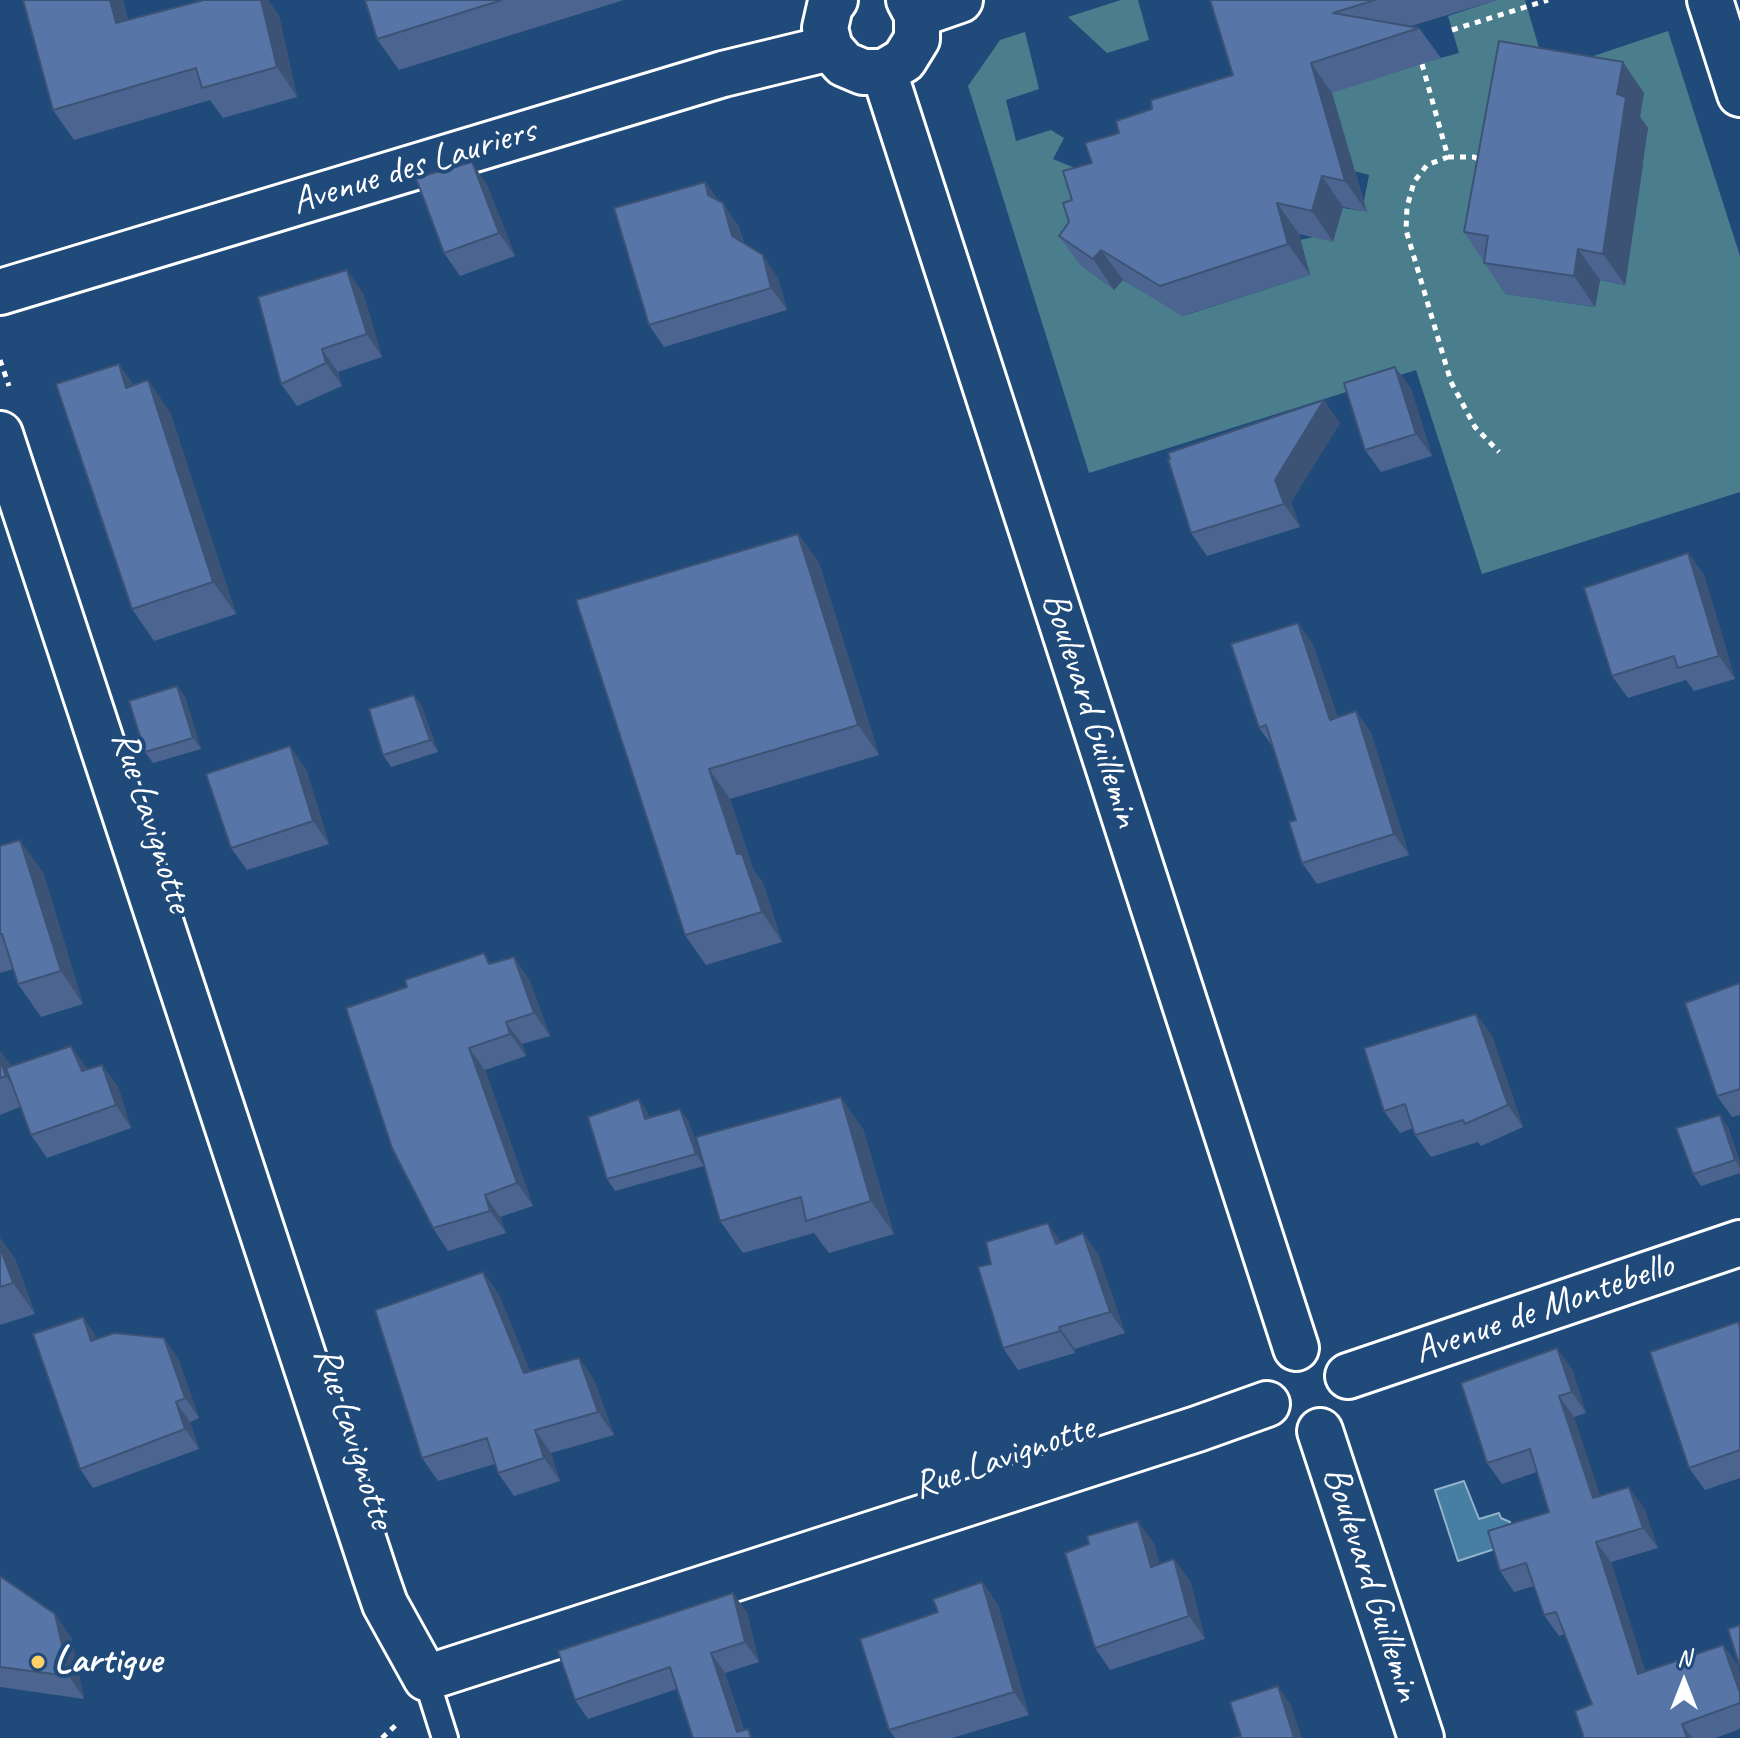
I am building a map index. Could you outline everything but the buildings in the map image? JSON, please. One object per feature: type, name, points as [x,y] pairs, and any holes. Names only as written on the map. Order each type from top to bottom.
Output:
[{"type":"street","points":[[835,0],[830,6],[825,28],[830,48],[844,64],[863,72],[884,72],[904,60],[917,39],[913,7],[960,0]]},
{"type":"street","points":[[1710,0],[1740,94]]},
{"type":"street","name":"Avenue des Lauriers","points":[[0,292],[723,74],[830,48]]},
{"type":"street","name":"Boulevard Guillemin","points":[[884,72],[1296,1348]]},
{"type":"street","name":"Rue Lavignotte","points":[[0,434],[376,1578],[385,1604],[426,1678],[1267,1404]]},
{"type":"street","name":"Avenue de Montebello","points":[[1348,1376],[1740,1243]]},
{"type":"street","points":[[1313,1347],[1328,1352],[1340,1362],[1348,1376],[1350,1393],[1346,1409],[1335,1423],[1320,1431],[1304,1433],[1288,1428],[1276,1418],[1267,1404],[1267,1377],[1274,1364],[1296,1348],[1313,1347]]},
{"type":"street","name":"Boulevard Guillemin","points":[[1320,1431],[1421,1738]]},
{"type":"lane","points":[[426,1678],[445,1738]]},
{"type":"path","points":[[1452,30],[1548,0]]},
{"type":"path","points":[[1422,64],[1448,157]]},
{"type":"path","points":[[1491,166],[1474,157],[1448,157],[1427,165],[1414,182],[1407,207],[1406,230],[1451,382],[1475,427],[1499,452]]},
{"type":"path","points":[[0,360],[10,390]]},
{"type":"green space","points":[[1121,0],[1138,0],[1149,40],[1107,53],[1068,17]]},
{"type":"green space","points":[[1497,0],[1525,0],[1546,72],[1668,31],[1740,256],[1740,492],[1482,574],[1416,370],[1089,473],[968,86],[1000,40],[1025,32],[1039,89],[1006,100],[1016,141],[1051,130],[1064,138],[1053,159],[1087,173],[1099,151],[1459,53],[1448,16]],"holes":[[[1349,152],[1354,171],[1369,175],[1362,211],[1343,208],[1313,237],[1300,240],[1310,275],[1186,315],[1123,280]],[[1618,160],[1643,165],[1625,285],[1600,280],[1595,307],[1506,294]]]},
{"type":"water","points":[[1464,1481],[1479,1519],[1499,1513],[1501,1518],[1510,1522],[1511,1531],[1510,1544],[1458,1561],[1435,1490]]},
{"type":"place","name":"Lartigue","points":[[38,1662]]}]
